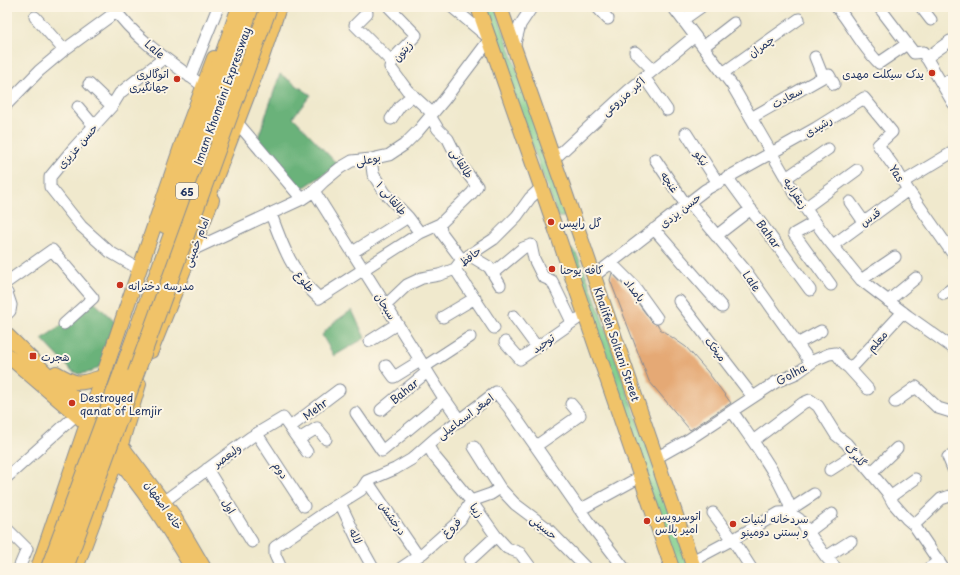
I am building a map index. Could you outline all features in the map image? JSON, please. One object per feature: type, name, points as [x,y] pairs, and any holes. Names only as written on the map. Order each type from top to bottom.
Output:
[{"type":"highway","points":[[128,373],[176,186],[240,7]]},
{"type":"highway","name":"Imam Khomeini Expressway","points":[[65,568],[128,373],[254,7]]},
{"type":"highway","name":"Imam Khomeini Expressway","points":[[49,568],[128,373],[269,7]]},
{"type":"highway","points":[[128,373],[215,181],[278,7]]},
{"type":"main road","points":[[38,568],[184,138],[233,7]]},
{"type":"main road","name":"امام خمینی","points":[[76,568],[106,487],[123,454],[126,428],[144,367],[241,127],[285,7]]},
{"type":"main road","name":"Khalifeh Soltani Street","points":[[478,7],[542,187],[584,314],[672,568]]},
{"type":"main road","name":"Khalifeh Soltani Street","points":[[500,7],[586,251],[693,564]]},
{"type":"main road","points":[[550,212],[557,221],[563,223],[569,219],[571,209]]},
{"type":"main road","points":[[564,253],[568,245],[572,244],[586,251]]},
{"type":"main road","points":[[7,335],[39,366],[123,454]]},
{"type":"main road","points":[[7,355],[76,415],[89,418]]},
{"type":"main road","points":[[39,366],[48,369],[71,382],[83,383],[102,377]]},
{"type":"main road","name":"خانه اصفهان","points":[[123,454],[139,486],[155,497],[167,525],[192,568]]},
{"type":"main road","name":"خانه اصفهان","points":[[123,454],[155,497],[173,515],[204,568]]},
{"type":"main road","points":[[106,487],[112,482],[118,481],[139,486]]},
{"type":"street","points":[[190,77],[218,7]]},
{"type":"street","name":"زیتون","points":[[389,7],[416,35],[394,58],[390,67],[400,82],[431,115]]},
{"type":"street","points":[[452,7],[490,40]]},
{"type":"street","points":[[514,48],[520,25],[532,7]]},
{"type":"street","points":[[597,7],[608,19]]},
{"type":"street","name":"زعفرانیه","points":[[673,7],[684,19],[732,85],[797,197],[861,280],[903,312],[952,346]]},
{"type":"street","points":[[684,19],[701,7]]},
{"type":"street","points":[[837,7],[848,20],[860,42],[879,64],[908,44]]},
{"type":"street","points":[[879,7],[914,53],[923,52],[953,103]]},
{"type":"street","points":[[921,7],[931,20]]},
{"type":"street","points":[[7,104],[39,71],[117,9]]},
{"type":"street","name":"Lale","points":[[117,9],[142,38],[164,58],[203,86]]},
{"type":"street","points":[[367,13],[355,25],[392,62]]},
{"type":"street","points":[[35,18],[64,50]]},
{"type":"street","name":"چمران","points":[[723,73],[799,19]]},
{"type":"street","points":[[703,47],[734,23]]},
{"type":"street","name":"اکبر مزروعی","points":[[554,159],[644,77],[695,36]]},
{"type":"street","name":"بوعلی","points":[[192,250],[302,199],[314,191],[340,168],[352,161],[388,155],[404,145],[444,100],[490,40]]},
{"type":"street","points":[[926,58],[950,41]]},
{"type":"street","points":[[635,52],[653,70]]},
{"type":"street","points":[[815,57],[823,77],[829,75],[834,84]]},
{"type":"street","name":"حسن عزیزی","points":[[139,269],[110,252],[81,226],[50,187],[50,177],[112,106],[120,93],[164,58]]},
{"type":"street","points":[[644,77],[668,110]]},
{"type":"street","name":"سعادت","points":[[751,118],[823,77]]},
{"type":"street","points":[[942,84],[953,78]]},
{"type":"street","points":[[89,84],[112,106]]},
{"type":"street","points":[[391,119],[400,106],[413,95]]},
{"type":"street","name":"رشیدی","points":[[771,152],[816,128],[864,98]]},
{"type":"street","name":"Yas","points":[[864,98],[892,132],[878,144],[897,171],[905,186],[953,254]]},
{"type":"street","points":[[78,107],[94,126]]},
{"type":"street","name":"طالقانی","points":[[364,270],[420,233],[440,224],[472,193],[477,186],[461,165],[448,139],[438,129],[431,115]]},
{"type":"street","points":[[241,127],[302,199]]},
{"type":"street","name":"نیکو","points":[[686,133],[723,180]]},
{"type":"street","points":[[786,178],[828,149]]},
{"type":"street","name":"حسن یزدی","points":[[594,276],[705,190],[771,152]]},
{"type":"street","name":"قدس","points":[[833,245],[864,222],[905,186],[953,152]]},
{"type":"street","name":"طالقانی ۱","points":[[371,159],[373,174],[385,193],[408,217],[420,233]]},
{"type":"street","name":"غنچه","points":[[655,159],[687,204]]},
{"type":"street","points":[[805,208],[857,170]]},
{"type":"street","name":"Bahar","points":[[723,180],[751,209],[810,290]]},
{"type":"street","name":"حافظ","points":[[386,304],[407,286],[422,278],[439,275],[494,239],[542,187]]},
{"type":"street","name":"سبحان","points":[[314,191],[424,367],[460,421]]},
{"type":"street","points":[[850,202],[864,222]]},
{"type":"street","name":"Lale","points":[[687,204],[745,270],[811,363]]},
{"type":"street","points":[[716,236],[751,209]]},
{"type":"street","name":"طلوع","points":[[271,214],[282,245],[297,273],[319,298],[364,270]]},
{"type":"street","points":[[352,252],[408,217]]},
{"type":"street","points":[[815,222],[794,234],[831,285]]},
{"type":"street","points":[[440,224],[441,232],[462,261],[474,298],[494,328]]},
{"type":"street","points":[[654,229],[722,307]]},
{"type":"street","points":[[493,274],[523,248],[530,245],[534,259],[543,277],[552,281],[572,322]]},
{"type":"street","points":[[7,282],[52,250],[93,298],[64,324]]},
{"type":"street","points":[[861,280],[896,257]]},
{"type":"street","points":[[462,261],[489,267],[500,285]]},
{"type":"street","name":"بامداد","points":[[610,263],[634,286],[657,318]]},
{"type":"street","points":[[888,301],[916,278]]},
{"type":"street","points":[[7,293],[11,305],[10,311],[7,314]]},
{"type":"street","points":[[443,317],[474,298]]},
{"type":"street","name":"میخک","points":[[679,301],[754,397]]},
{"type":"street","name":"معلم","points":[[848,367],[855,364],[903,312]]},
{"type":"street","name":"توحید","points":[[505,342],[520,359],[584,314]]},
{"type":"street","points":[[514,316],[537,347]]},
{"type":"street","points":[[370,341],[397,324]]},
{"type":"street","points":[[797,344],[820,331]]},
{"type":"street","points":[[386,366],[394,377],[424,367],[470,337]]},
{"type":"street","name":"Golha","points":[[656,458],[776,382],[797,373],[811,363],[829,354],[836,353],[848,367]]},
{"type":"street","name":"Bahar","points":[[381,410],[424,367]]},
{"type":"street","points":[[848,367],[868,389]]},
{"type":"street","points":[[895,402],[916,387],[938,408],[950,412],[953,410]]},
{"type":"street","name":"Mehr","points":[[290,427],[339,390]]},
{"type":"street","name":"اصغر اسماعیلی","points":[[281,568],[275,555],[274,547],[360,490],[367,480],[395,470],[412,459],[496,392],[536,446],[579,509],[624,568]]},
{"type":"street","points":[[356,413],[382,451],[445,399]]},
{"type":"street","name":"گلبرگ","points":[[753,441],[803,403],[810,400],[818,406],[836,435],[846,443],[906,518],[914,525],[941,564]]},
{"type":"street","points":[[536,446],[580,415],[571,404]]},
{"type":"street","points":[[732,411],[773,470],[786,494],[792,512],[836,568]]},
{"type":"street","points":[[7,477],[76,415]]},
{"type":"street","name":"ولیعصر","points":[[155,497],[207,469],[257,434],[283,418],[290,427]]},
{"type":"street","points":[[290,427],[307,452]]},
{"type":"street","points":[[298,439],[317,428],[326,438]]},
{"type":"street","name":"دوم","points":[[257,434],[304,506]]},
{"type":"street","name":"زیبا","points":[[428,446],[434,456],[471,501],[496,536],[507,548],[520,553],[531,568]]},
{"type":"street","name":"حسینی","points":[[474,447],[500,488],[515,504],[547,528],[586,568]]},
{"type":"street","points":[[871,473],[897,448]]},
{"type":"street","points":[[830,470],[855,454]]},
{"type":"street","points":[[948,457],[953,469]]},
{"type":"street","name":"اول","points":[[207,469],[252,542]]},
{"type":"street","points":[[579,509],[640,476]]},
{"type":"street","points":[[890,497],[915,479]]},
{"type":"street","name":"درخشش","points":[[367,480],[418,556]]},
{"type":"street","points":[[471,501],[491,494],[500,488]]},
{"type":"street","points":[[693,564],[779,513],[792,512],[814,494]]},
{"type":"street","points":[[914,525],[941,499],[953,495]]},
{"type":"street","name":"فروغ","points":[[401,568],[418,556],[460,520],[471,501]]},
{"type":"street","name":"لاله","points":[[340,502],[358,543],[373,568]]},
{"type":"street","points":[[713,514],[733,540],[751,568]]},
{"type":"street","points":[[808,532],[832,514]]},
{"type":"street","points":[[7,529],[27,549],[19,568]]},
{"type":"street","points":[[470,560],[496,536]]},
{"type":"street","points":[[826,557],[851,541]]},
{"type":"street","points":[[929,568],[941,564]]},
{"type":"green space","points":[[482,7],[495,7],[567,211],[564,217],[558,217]]},
{"type":"green space","points":[[280,74],[311,95],[293,117],[338,165],[300,190],[257,141]]},
{"type":"green space","points":[[570,250],[573,250],[578,258],[594,296],[689,568],[675,568]]},
{"type":"green space","points":[[94,302],[117,324],[102,365],[91,372],[78,374],[71,370],[42,339]]},
{"type":"green space","points":[[352,310],[365,338],[334,356],[322,335],[333,323]]},
{"type":"building","points":[[612,273],[629,291],[652,322],[686,347],[707,371],[731,403],[690,430],[649,381],[610,280]]},
{"type":"place","name":"یدک سیکلت مهدی","points":[[932,73]]},
{"type":"place","name":"اتوگالری جهانگیری","points":[[177,79]]},
{"type":"place","name":"گل راپیس","points":[[551,222]]},
{"type":"place","name":"کافه یوحنا","points":[[552,269]]},
{"type":"place","name":"مدرسه دخترانه","points":[[120,285]]},
{"type":"place","name":"هجرت","points":[[33,356]]},
{"type":"place","name":"Destroyed qanat of Lemjir","points":[[72,403]]},
{"type":"place","name":"اتوسرويس امير پلاس","points":[[647,521]]},
{"type":"place","name":"سردخانه لبنیات و بستنی دومینو","points":[[733,524]]}]
